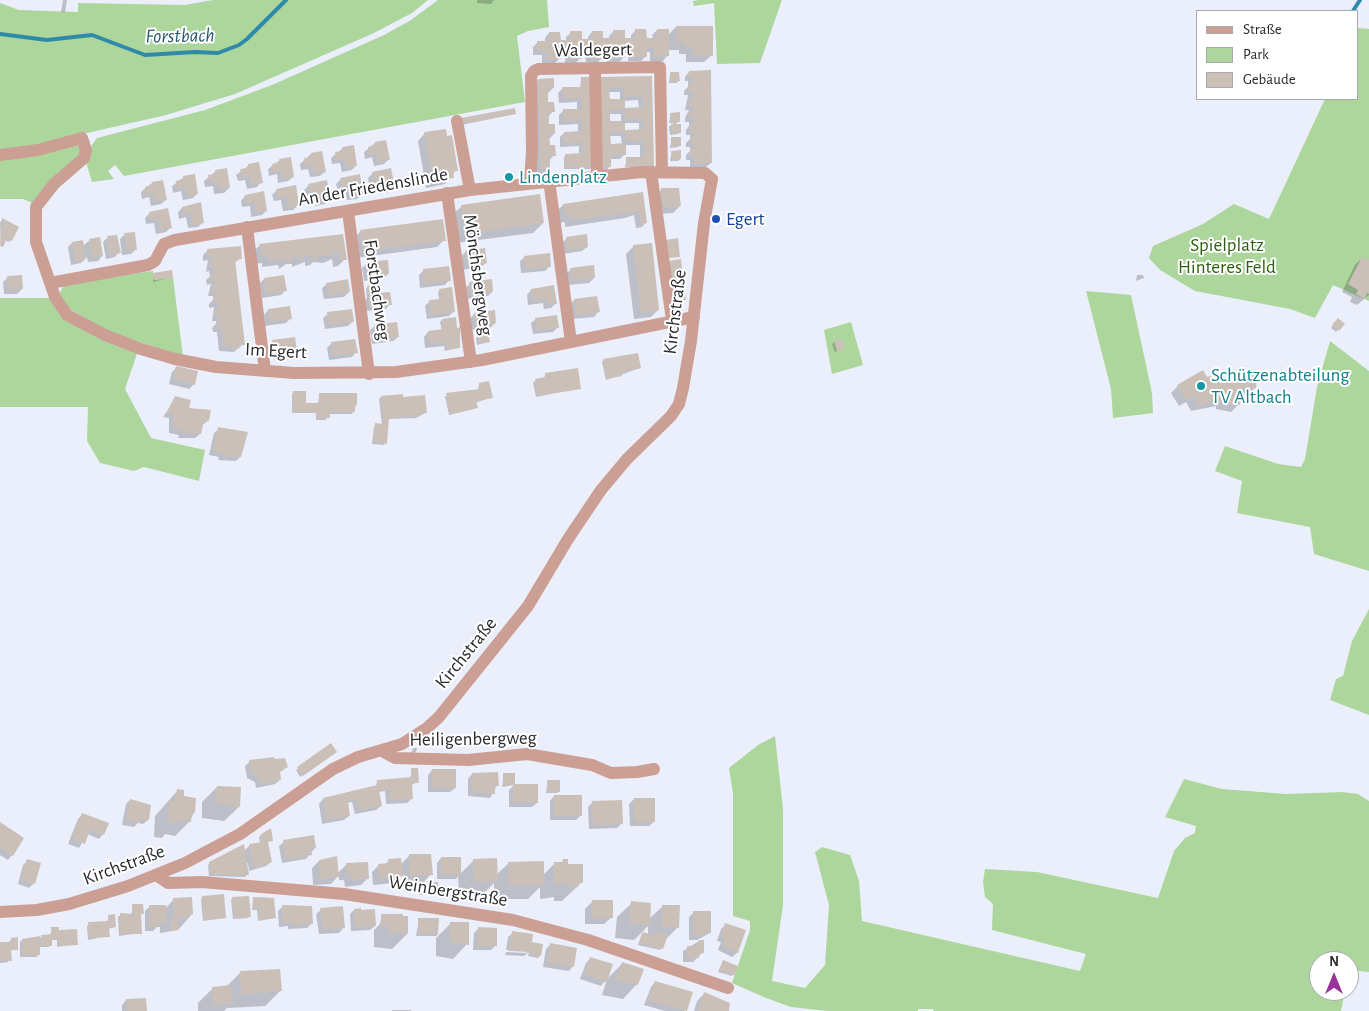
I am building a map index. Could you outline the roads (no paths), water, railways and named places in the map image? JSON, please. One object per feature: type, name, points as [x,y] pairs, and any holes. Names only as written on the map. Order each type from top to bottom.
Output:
[{"type":"street","name":"Waldegert","points":[[530,182],[532,151],[531,74],[538,70],[660,67],[656,172]]},
{"type":"street","points":[[595,68],[597,177]]},
{"type":"street","points":[[457,121],[470,190]]},
{"type":"street","name":"Im Egert","points":[[0,156],[38,150],[82,138],[86,150],[84,158],[54,184],[36,207],[36,242],[57,301],[67,315],[116,340],[187,362],[294,373],[369,374],[411,371],[471,362],[694,317]]},
{"type":"street","name":"An der Friedenslinde","points":[[50,283],[148,265],[154,262],[163,246],[168,242],[447,193],[549,180],[656,172],[705,173],[711,176],[712,181]]},
{"type":"street","points":[[656,172],[668,300],[672,320]]},
{"type":"street","points":[[549,180],[571,342]]},
{"type":"street","name":"Kirchstraße","points":[[0,912],[64,905],[101,895],[156,875],[240,834],[333,769],[351,760],[408,741],[439,717],[534,598],[568,539],[598,494],[626,459],[673,413],[682,392],[694,317],[704,223],[712,181]]},
{"type":"street","name":"Mönchsbergweg","points":[[447,193],[471,362]]},
{"type":"street","name":"Forstbachweg","points":[[348,211],[369,374]]},
{"type":"street","points":[[247,227],[265,371]]},
{"type":"street","name":"Heiligenbergweg","points":[[382,751],[395,758],[473,760],[526,754],[592,766],[611,773],[654,769]]},
{"type":"street","name":"Weinbergstraße","points":[[156,875],[166,883],[202,882],[344,894],[513,920],[588,940],[728,988]]},
{"type":"waterway","name":"Forstbach","points":[[0,34],[47,40],[92,35],[145,55],[195,52],[218,53],[239,45],[247,39],[286,0]]},
{"type":"waterway","points":[[1354,10],[1360,0]]},
{"type":"place","name":"Lindenplatz","points":[[509,177]]},
{"type":"place","name":"Egert","points":[[716,219]]},
{"type":"place","name":"Schützenabteilung TV Altbach","points":[[1201,386]]},
{"type":"park label","name":"Spielplatz Hinteres Feld","points":[[1227,256]]}]
